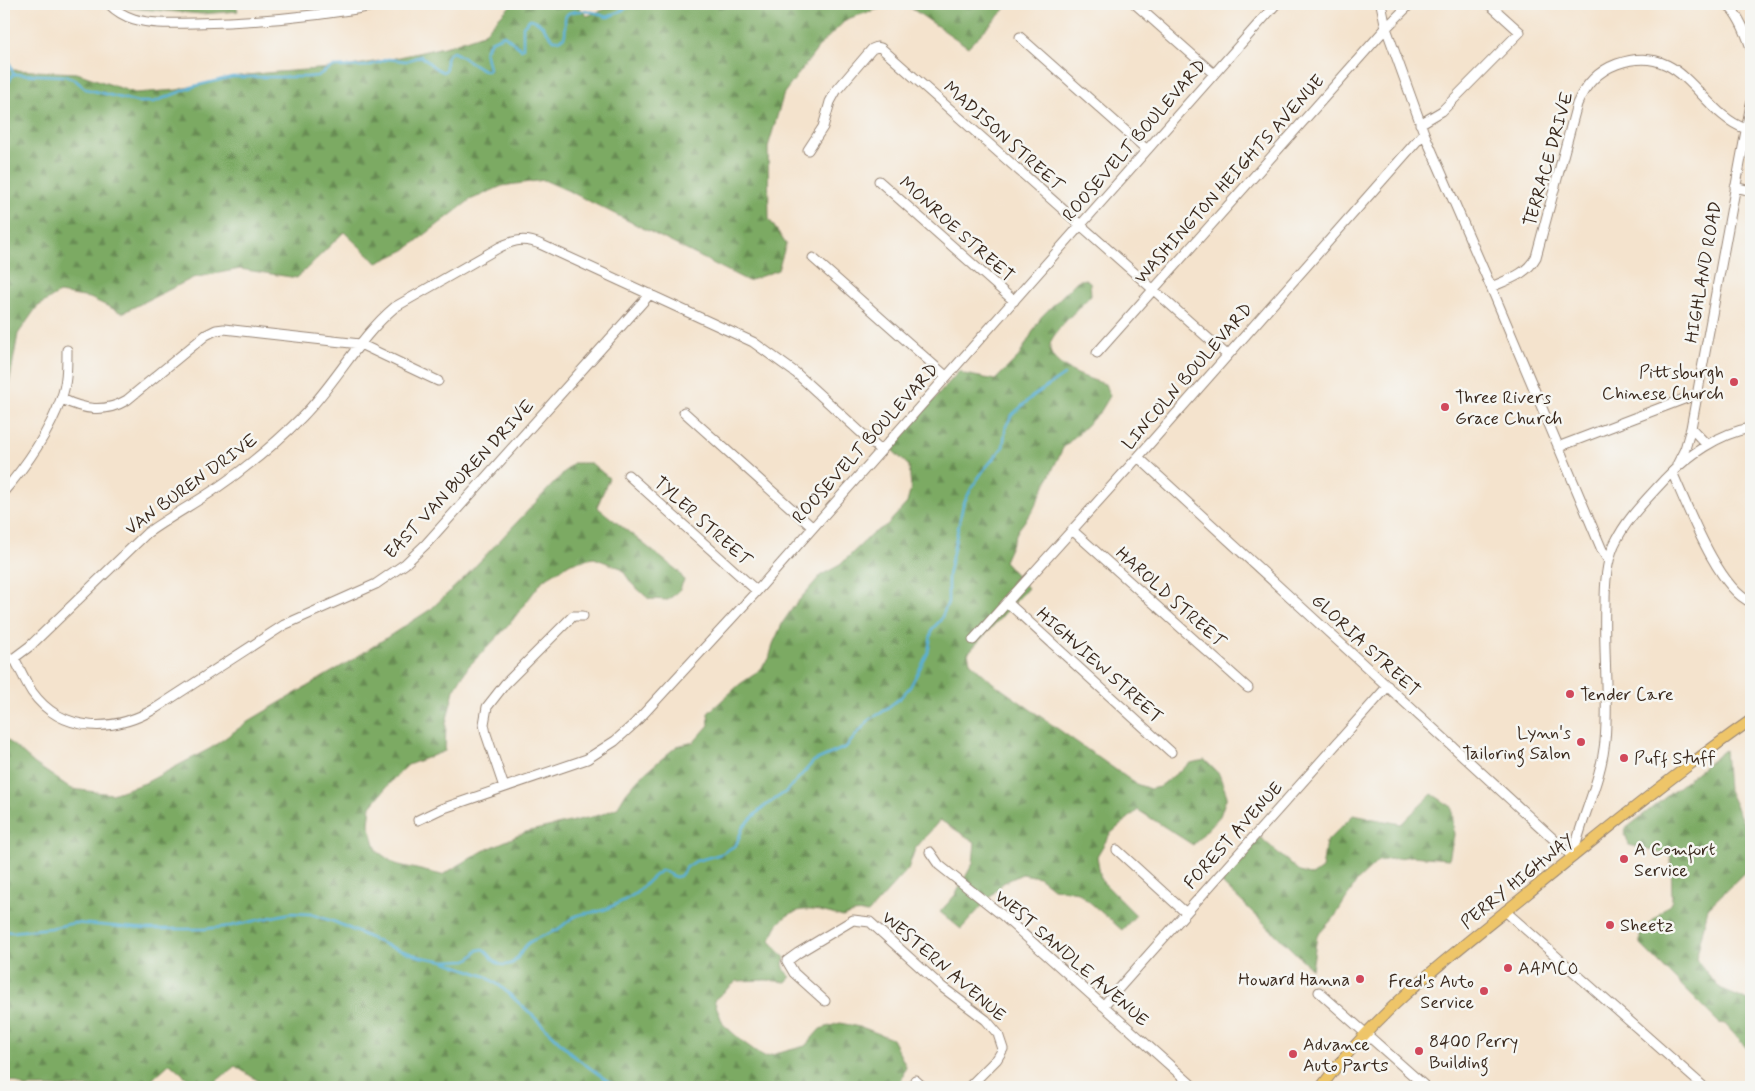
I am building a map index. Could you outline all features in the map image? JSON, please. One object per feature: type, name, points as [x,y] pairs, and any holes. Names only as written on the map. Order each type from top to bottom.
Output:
[{"type":"main road","name":"PERRY HIGHWAY","points":[[1321,1087],[1365,1033],[1414,986],[1656,790],[1751,720]]},
{"type":"street","points":[[109,4],[120,13],[136,20],[167,23],[218,22],[314,15],[384,4]]},
{"type":"street","points":[[1135,4],[1214,74]]},
{"type":"street","name":"ROOSEVELT BOULEVARD","points":[[418,820],[441,809],[587,759],[635,724],[756,591],[1276,4]]},
{"type":"street","points":[[1382,4],[1386,28],[1424,134],[1602,550],[1610,557]]},
{"type":"street","name":"WASHINGTON HEIGHTS AVENUE","points":[[1097,352],[1386,28],[1410,4]]},
{"type":"street","points":[[1420,124],[1442,111],[1520,32],[1489,4]]},
{"type":"street","points":[[1727,4],[1732,8],[1751,48]]},
{"type":"street","points":[[1020,37],[1146,149]]},
{"type":"street","name":"MADISON STREET","points":[[808,150],[823,127],[830,102],[840,85],[872,49],[881,48],[1228,355]]},
{"type":"street","name":"TERRACE DRIVE","points":[[1491,287],[1521,274],[1532,264],[1536,257],[1577,104],[1589,84],[1606,69],[1635,60],[1652,61],[1669,66],[1691,82],[1729,122],[1746,129]]},
{"type":"street","name":"HIGHLAND ROAD","points":[[1672,472],[1682,456],[1691,428],[1751,104]]},
{"type":"street","name":"LINCOLN BOULEVARD","points":[[973,640],[1424,134]]},
{"type":"street","name":"MONROE STREET","points":[[879,181],[1014,301]]},
{"type":"street","points":[[1735,188],[1751,192]]},
{"type":"street","name":"VAN BUREN DRIVE","points":[[4,662],[14,658],[35,641],[148,533],[243,469],[293,426],[328,388],[380,320],[395,307],[500,247],[522,239],[530,240],[650,294]]},
{"type":"street","points":[[814,258],[946,376]]},
{"type":"street","points":[[650,294],[741,336],[773,355],[796,373],[880,450]]},
{"type":"street","name":"EAST VAN BUREN DRIVE","points":[[14,658],[32,692],[54,712],[81,724],[100,726],[118,724],[136,719],[156,708],[284,625],[376,584],[405,564],[426,544],[650,294]]},
{"type":"street","points":[[62,399],[88,408],[105,409],[121,403],[198,341],[216,330],[239,330],[360,344],[438,381]]},
{"type":"street","points":[[4,491],[34,451],[62,399],[66,378],[67,350]]},
{"type":"street","points":[[1558,447],[1697,394]]},
{"type":"street","points":[[684,412],[812,527]]},
{"type":"street","points":[[1691,428],[1708,445]]},
{"type":"street","points":[[1573,857],[1579,832],[1597,783],[1605,741],[1604,612],[1606,578],[1610,557],[1617,540],[1634,513],[1672,472],[1708,445],[1734,432],[1751,428]]},
{"type":"street","name":"GLORIA STREET","points":[[1138,457],[1573,857]]},
{"type":"street","points":[[1672,472],[1718,568],[1735,591],[1751,602]]},
{"type":"street","name":"TYLER STREET","points":[[628,475],[756,591]]},
{"type":"street","name":"HAROLD STREET","points":[[1072,530],[1248,688]]},
{"type":"street","name":"HIGHVIEW STREET","points":[[1007,602],[1171,752]]},
{"type":"street","points":[[504,787],[486,734],[484,724],[487,707],[506,684],[573,616],[583,616]]},
{"type":"street","name":"FOREST AVENUE","points":[[1102,1006],[1388,686]]},
{"type":"street","points":[[1117,850],[1186,913]]},
{"type":"street","name":"WEST SANDLE AVENUE","points":[[930,852],[939,865],[1002,915],[1194,1087]]},
{"type":"street","points":[[1505,911],[1704,1087]]},
{"type":"street","name":"WESTERN AVENUE","points":[[825,1001],[794,973],[787,961],[853,920],[870,922],[942,987],[980,1014],[998,1034],[1003,1049],[997,1059],[969,1087]]},
{"type":"street","points":[[1319,992],[1426,1087]]},
{"type":"street","points":[[915,1080],[923,1087]]},
{"type":"green space","points":[[119,4],[236,4],[238,11],[202,14],[129,8]]},
{"type":"green space","points":[[512,4],[576,4],[587,16],[619,4],[894,4],[847,19],[822,43],[784,93],[768,147],[769,219],[786,244],[778,270],[748,281],[544,180],[502,186],[470,200],[405,250],[377,263],[344,232],[297,278],[240,269],[193,278],[122,313],[90,298],[59,293],[37,307],[18,334],[8,390],[4,401],[4,72],[13,70],[77,73],[135,93],[177,90],[232,77],[344,67],[448,46],[483,34]]},
{"type":"green space","points":[[905,4],[1010,4],[968,47]]},
{"type":"green space","points":[[1085,279],[1090,282],[1091,295],[1054,336],[1050,346],[1051,354],[1066,368],[1105,384],[1110,396],[1101,411],[1063,448],[1033,510],[1018,530],[1004,561],[1028,588],[968,653],[970,662],[993,683],[1136,784],[1150,789],[1159,787],[1190,763],[1205,760],[1219,774],[1227,796],[1220,816],[1193,845],[1138,810],[1110,834],[1097,856],[1101,880],[1136,915],[1122,930],[1078,892],[1053,888],[1039,877],[1022,874],[1003,883],[961,929],[940,912],[956,894],[973,863],[975,842],[940,820],[915,849],[908,869],[868,913],[849,914],[843,917],[818,911],[802,910],[786,916],[779,923],[770,941],[785,958],[783,964],[785,971],[791,977],[786,982],[767,980],[737,981],[714,1000],[723,1024],[764,1057],[805,1046],[820,1029],[840,1023],[864,1028],[892,1039],[906,1066],[899,1087],[268,1087],[235,1066],[209,1087],[197,1087],[170,1063],[144,1087],[24,1087],[15,1082],[4,1080],[4,737],[35,764],[72,789],[112,794],[145,783],[211,748],[252,719],[352,660],[431,609],[465,577],[573,463],[591,463],[609,478],[597,507],[678,571],[684,580],[679,591],[668,600],[649,599],[632,584],[621,568],[594,558],[571,563],[543,580],[508,626],[468,667],[454,690],[446,723],[445,751],[408,765],[393,779],[371,806],[369,824],[377,851],[395,864],[442,875],[483,851],[526,832],[600,815],[617,808],[626,793],[639,778],[677,746],[694,742],[709,725],[708,713],[740,684],[755,674],[769,659],[773,644],[783,622],[794,606],[821,575],[840,565],[872,534],[887,525],[907,503],[911,488],[909,466],[891,449],[960,370],[964,374],[995,380],[1019,356],[1041,317],[1077,281]]},
{"type":"green space","points":[[1725,750],[1728,790],[1751,840],[1751,866],[1708,908],[1696,959],[1720,989],[1751,1002],[1751,1053],[1725,1024],[1719,1023],[1640,944],[1640,934],[1672,901],[1671,856],[1629,845],[1624,830]]},
{"type":"green space","points":[[1432,794],[1452,807],[1454,835],[1449,859],[1412,856],[1378,861],[1357,881],[1336,915],[1317,936],[1312,969],[1221,882],[1260,837],[1300,872],[1312,876],[1322,869],[1326,842],[1353,815],[1401,824]]},
{"type":"waterway","points":[[4,84],[9,82],[13,74],[7,53],[4,23],[10,4]]},
{"type":"waterway","points":[[13,74],[65,76],[74,79],[86,89],[137,102],[154,102],[195,86],[232,77],[317,76],[332,67],[368,66],[388,59],[406,61],[421,56],[443,72],[446,70],[447,57],[453,52],[487,71],[489,69],[485,51],[491,41],[504,35],[521,49],[523,48],[523,26],[530,19],[540,24],[554,40],[561,39],[564,36],[567,14],[575,11],[584,11],[608,17],[635,4]]},
{"type":"waterway","points":[[4,931],[12,932],[51,928],[74,923],[147,929],[204,929],[231,926],[291,913],[311,914],[335,922],[388,946],[421,957],[445,961],[467,960],[478,950],[483,949],[494,961],[505,965],[516,960],[524,947],[530,942],[550,933],[576,916],[603,910],[625,900],[662,870],[675,877],[680,876],[687,867],[696,861],[721,854],[736,845],[743,827],[762,808],[787,791],[814,761],[846,747],[870,719],[900,698],[910,687],[928,653],[932,629],[940,621],[948,602],[948,576],[963,505],[983,471],[1003,447],[1006,426],[1012,415],[1033,396],[1064,375]]},
{"type":"waterway","points":[[446,962],[485,976],[500,986],[575,1057],[616,1087]]},
{"type":"place","name":"Pittsburgh Chinese Church","points":[[1734,382]]},
{"type":"place","name":"Three Rivers Grace Church","points":[[1445,407]]},
{"type":"place","name":"Tender Care","points":[[1570,694]]},
{"type":"place","name":"Lynn's Tailoring Salon","points":[[1581,742]]},
{"type":"place","name":"Puff Stuff","points":[[1624,758]]},
{"type":"place","name":"A Comfort Service","points":[[1624,859]]},
{"type":"place","name":"Sheetz","points":[[1610,925]]},
{"type":"place","name":"AAMCO","points":[[1508,968]]},
{"type":"place","name":"Howard Hanna","points":[[1360,979]]},
{"type":"place","name":"Fred's Auto Service","points":[[1484,991]]},
{"type":"place","name":"8400 Perry Building","points":[[1419,1051]]},
{"type":"place","name":"Advance Auto Parts","points":[[1293,1054]]}]
